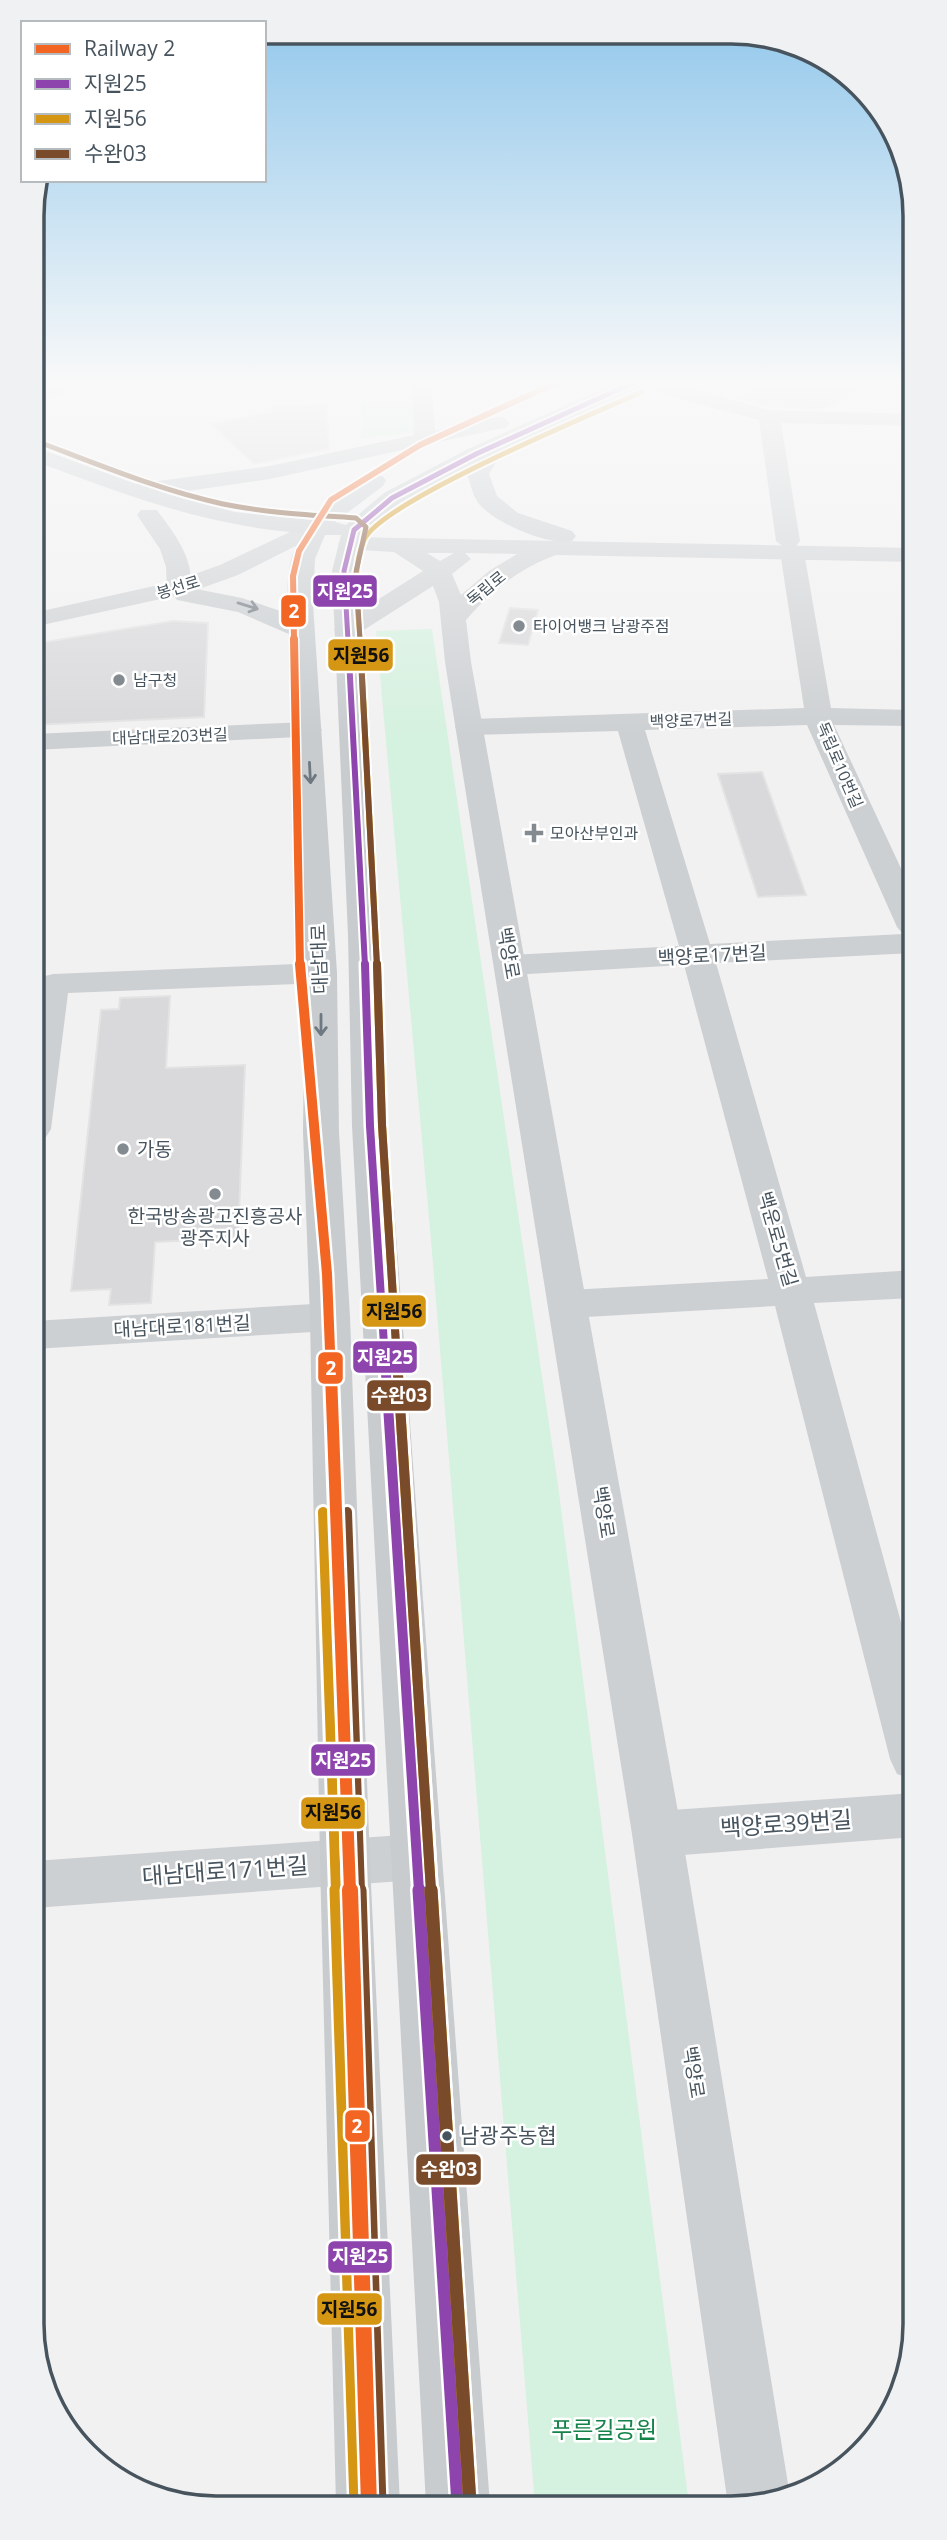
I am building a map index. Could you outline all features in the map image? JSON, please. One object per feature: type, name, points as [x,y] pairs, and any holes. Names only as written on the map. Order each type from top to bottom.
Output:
[{"type":"main road","points":[[128,500],[154,507],[205,530],[352,537]]},
{"type":"main road","points":[[144,500],[154,507],[181,569],[183,592],[268,612],[304,631],[308,621],[316,618],[336,617],[355,624]]},
{"type":"main road","points":[[154,507],[185,500]]},
{"type":"main road","points":[[304,536],[349,500]]},
{"type":"main road","points":[[390,500],[352,537],[344,571],[355,624],[370,1126],[457,2496]]},
{"type":"main road","points":[[487,500],[510,519],[562,541]]},
{"type":"main road","name":"대남대로","points":[[304,536],[298,597],[304,631],[321,973],[321,1132],[330,1317],[345,1862],[368,2496]]},
{"type":"street","points":[[782,500],[790,546]]},
{"type":"street","name":"봉선로","points":[[44,624],[183,592],[304,536]]},
{"type":"street","name":"독립로","points":[[352,537],[398,544],[505,545],[562,541]]},
{"type":"street","name":"독립로","points":[[352,537],[790,546],[903,544]]},
{"type":"street","name":"독립로","points":[[454,618],[469,600],[504,572],[562,541]]},
{"type":"street","points":[[398,544],[439,571]]},
{"type":"street","points":[[355,624],[439,571],[478,551],[505,545]]},
{"type":"street","name":"독립로","points":[[790,546],[903,554]]},
{"type":"street","name":"독립로10번길","points":[[790,546],[818,716],[903,905]]},
{"type":"street","name":"백양로","points":[[439,571],[447,588],[454,618],[457,662],[569,1304],[657,1834],[758,2494]]},
{"type":"street","name":"봉선로","points":[[44,618],[183,592]]},
{"type":"street","points":[[355,624],[396,608],[419,606],[437,608],[454,618]]},
{"type":"street","name":"백양로7번길","points":[[470,727],[818,716],[903,718]]},
{"type":"street","name":"백운로5번길","points":[[629,722],[699,956],[793,1291],[903,1716]]},
{"type":"street","name":"대남대로203번길","points":[[44,741],[308,730]]},
{"type":"street","name":"백양로17번길","points":[[511,965],[903,944]]},
{"type":"street","points":[[44,985],[321,973]]},
{"type":"street","points":[[569,1304],[903,1285]]},
{"type":"street","name":"대남대로181번길","points":[[44,1334],[330,1317]]},
{"type":"street","name":"백양로39번길","points":[[657,1834],[903,1816]]},
{"type":"street","name":"대남대로171번길","points":[[44,1884],[416,1857]]},
{"type":"green space","name":"푸른길공원","points":[[432,629],[558,1485],[688,2496],[534,2496],[431,1240],[376,631]]},
{"type":"building","name":"타이어뱅크 남광주점","points":[[510,608],[538,610],[528,645],[499,643]]},
{"type":"building","name":"남구청","points":[[173,621],[208,623],[204,717],[44,724],[44,642]]},
{"type":"building","points":[[762,772],[806,895],[758,897],[718,774]]},
{"type":"building","name":"가동","points":[[170,996],[166,1068],[245,1065],[238,1238],[155,1242],[151,1303],[109,1305],[111,1289],[71,1291],[101,1010],[119,1009],[120,998]]},
{"type":"rail line","name":"2","points":[[332,500],[299,551],[293,576],[299,952],[327,1274],[342,1635],[369,2496]]},
{"type":"transit line","name":"수완03","points":[[205,500],[256,510],[356,518],[366,527],[356,572],[376,934],[382,1125],[469,2496]]},
{"type":"transit line","name":"지원25","points":[[390,500],[354,530],[344,571],[364,935],[370,1126],[457,2496]]},
{"type":"transit line","name":"지원56","points":[[415,500],[399,508],[365,537],[356,572],[376,934],[382,1125],[469,2496]]},
{"type":"transit line","name":"지원56","points":[[323,1512],[356,2496]]},
{"type":"transit line","name":"지원25","points":[[335,1512],[368,2496]]},
{"type":"transit line","name":"수완03","points":[[347,1512],[380,2496]]},
{"type":"place","name":"타이어뱅크 남광주점","points":[[519,626]]},
{"type":"place","name":"남구청","points":[[119,680]]},
{"type":"place","name":"모아산부인과","points":[[534,833]]},
{"type":"place","name":"가동","points":[[123,1149]]},
{"type":"place","name":"한국방송광고진흥공사 광주지사","points":[[215,1194]]},
{"type":"place","name":"남광주농협","points":[[447,2136]]}]
